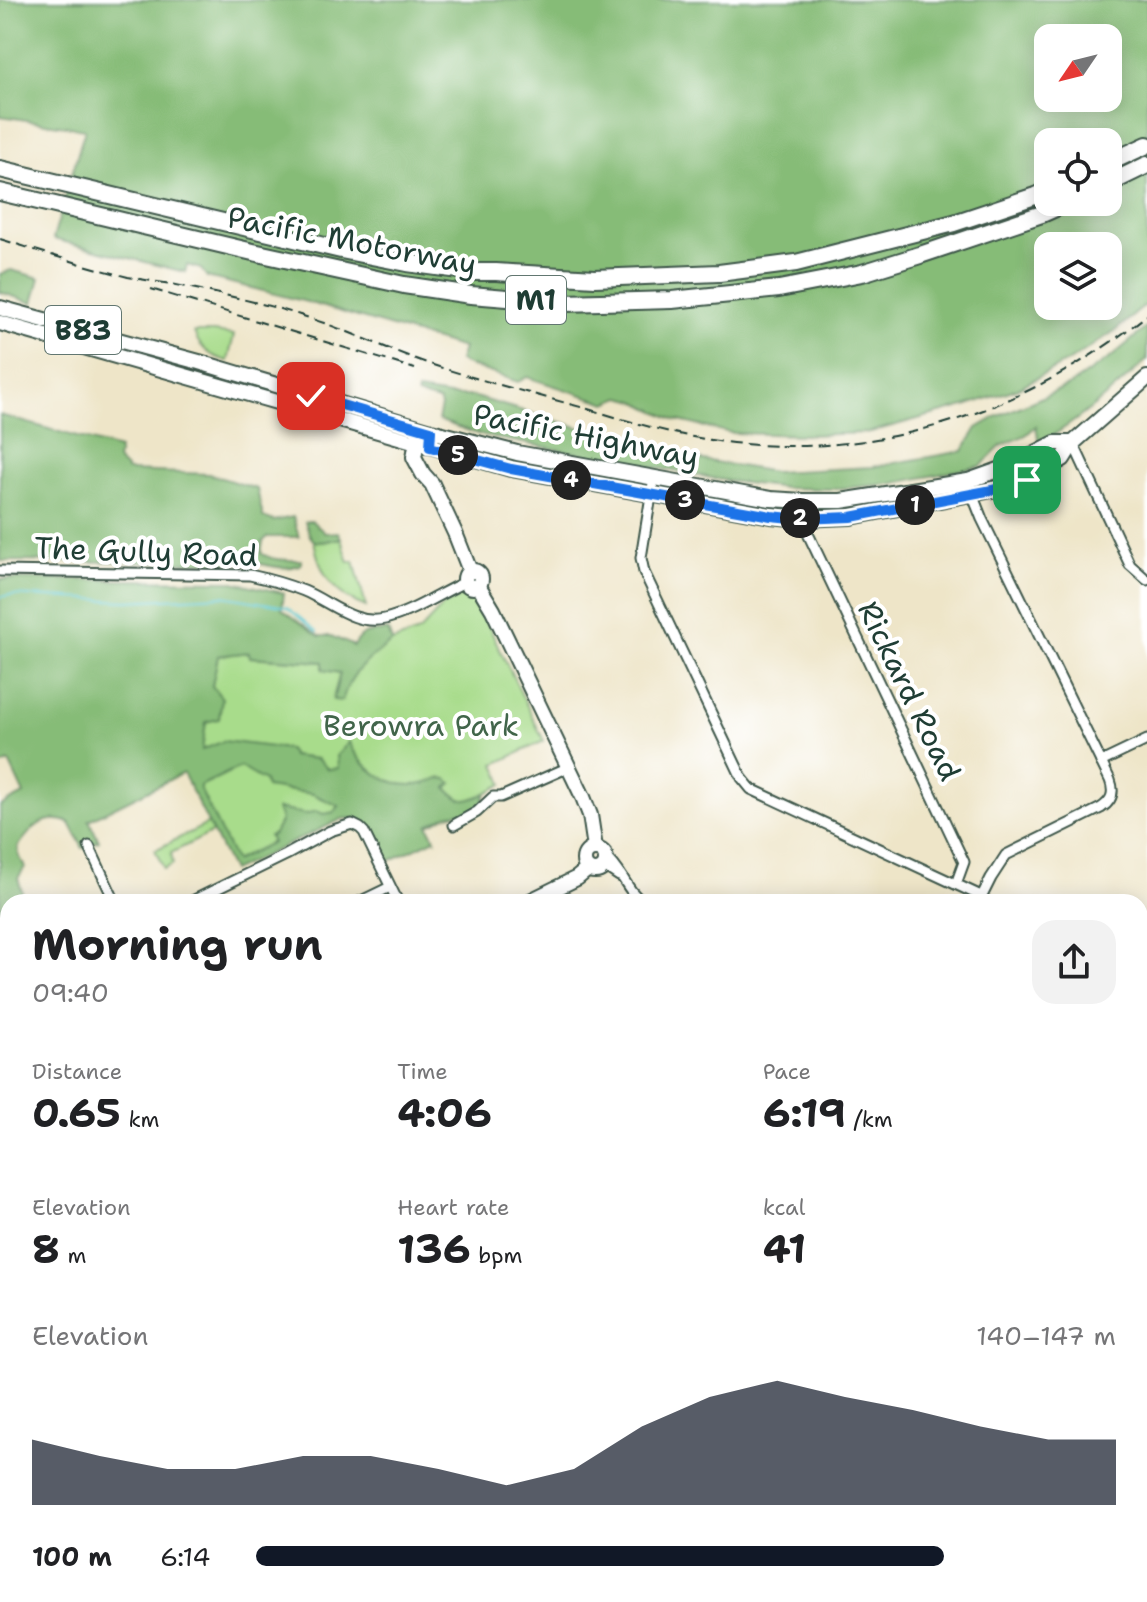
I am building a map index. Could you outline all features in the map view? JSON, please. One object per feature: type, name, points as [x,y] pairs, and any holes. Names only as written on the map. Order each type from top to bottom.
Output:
[{"type":"highway","points":[[1122,157],[1147,145]]},
{"type":"highway","points":[[1122,177],[1147,165]]},
{"type":"highway","name":"Pacific Motorway","points":[[0,169],[407,263],[474,272],[595,278],[719,273],[796,263],[954,223],[1034,195]]},
{"type":"highway","name":"Pacific Motorway","points":[[0,192],[404,285],[471,295],[565,303],[672,300],[779,289],[862,273],[1036,216]]},
{"type":"main road","name":"Pacific Highway","points":[[0,308],[199,362],[426,430],[517,453],[771,499],[841,501],[974,479],[1010,466],[1055,443],[1073,443]]},
{"type":"main road","name":"Pacific Highway","points":[[0,323],[511,469],[801,519],[851,517],[1008,487],[1027,480],[1063,459],[1073,443],[1147,378]]},
{"type":"main road","points":[[426,430],[422,445],[414,457],[432,484],[458,539],[471,579],[493,610],[590,815],[598,860],[577,878],[544,894]]},
{"type":"street","points":[[1073,443],[1126,558],[1134,570],[1145,576]]},
{"type":"street","points":[[654,477],[641,558],[644,572],[742,778],[751,789],[972,894]]},
{"type":"street","points":[[972,494],[1113,786],[1109,801],[1101,808],[1006,855],[983,894]]},
{"type":"street","name":"Rickard Road","points":[[801,519],[964,862],[956,884]]},
{"type":"street","name":"The Gully Road","points":[[0,571],[250,575],[305,591],[357,618],[367,620],[394,616],[471,579]]},
{"type":"street","points":[[1101,762],[1147,740]]},
{"type":"street","points":[[454,825],[477,812],[493,797],[501,797],[569,767]]},
{"type":"street","points":[[206,894],[337,828],[352,824],[360,828],[366,837],[394,894]]},
{"type":"street","points":[[89,846],[111,894]]},
{"type":"street","points":[[598,860],[615,864],[632,894]]},
{"type":"street","points":[[376,894],[390,887]]},
{"type":"green space","points":[[0,0],[1147,0],[1147,304],[1116,330],[1071,360],[1016,389],[965,406],[867,433],[731,433],[675,420],[621,397],[607,403],[527,377],[518,382],[459,361],[463,348],[307,302],[207,277],[201,269],[187,265],[185,272],[53,239],[85,129],[0,116]]},
{"type":"green space","points":[[11,270],[40,278],[33,303],[0,292],[0,274]]},
{"type":"green space","points":[[1147,327],[1147,360],[1095,405],[1039,444],[1036,426],[1026,435],[1001,446],[981,466],[890,484],[833,489],[786,488],[728,481],[480,435],[438,420],[439,401],[417,395],[417,391],[472,396],[673,455],[774,472],[872,467],[963,451],[977,428],[1068,386],[1110,358]]},
{"type":"green space","points":[[194,332],[234,335],[228,361],[206,351]]},
{"type":"green space","points":[[0,415],[119,449],[117,460],[128,471],[209,474],[257,489],[263,517],[274,521],[293,517],[299,537],[267,537],[261,553],[275,559],[301,560],[301,564],[285,568],[256,563],[0,561]]},
{"type":"green space","points":[[312,521],[325,533],[338,532],[341,538],[314,541],[305,522]]},
{"type":"green space","points":[[341,538],[349,562],[354,561],[366,607],[337,590],[320,564],[314,541]]},
{"type":"green space","points":[[0,579],[229,581],[284,593],[282,609],[319,636],[331,636],[354,646],[365,634],[388,630],[392,642],[355,673],[342,701],[333,700],[340,673],[323,670],[323,662],[250,657],[249,652],[218,656],[212,686],[222,698],[219,719],[206,722],[202,750],[224,741],[288,749],[292,756],[317,759],[328,769],[338,768],[337,755],[349,742],[370,769],[400,784],[423,784],[445,779],[452,783],[447,788],[460,799],[486,793],[477,809],[448,815],[428,825],[435,839],[387,862],[367,825],[342,819],[232,871],[183,773],[89,820],[99,841],[83,848],[70,823],[53,820],[40,824],[18,847],[25,867],[18,878],[23,894],[0,894],[0,806],[24,794],[9,762],[0,766]],"holes":[[[240,767],[264,781],[266,787],[313,794],[339,806],[334,812],[324,814],[277,809],[281,820],[274,834],[269,836],[272,843],[235,861],[200,786]]]},
{"type":"green space","name":"Berowra Park","points":[[466,594],[475,598],[544,741],[495,764],[503,784],[486,793],[476,809],[448,815],[428,825],[435,839],[366,805],[288,828],[270,836],[272,842],[234,861],[199,789],[201,750],[217,656],[250,652],[250,657],[323,662],[323,670],[340,673],[334,695],[372,657],[392,642],[419,632],[445,604]]},
{"type":"green space","points":[[209,823],[213,832],[171,853],[173,864],[164,869],[155,850]]},
{"type":"waterway","points":[[0,597],[126,601],[223,596],[287,607],[317,632]]},
{"type":"railway","points":[[0,239],[128,277],[207,291],[285,310],[436,366],[649,427],[711,440],[771,446],[829,445],[886,437],[942,424],[996,405],[1049,380],[1099,350],[1147,315]]},
{"type":"railway","points":[[151,289],[415,369]]},
{"type":"route","points":[[311,396],[431,431],[430,447],[511,469],[771,516],[801,519],[851,517],[1008,487],[1027,480]]}]
